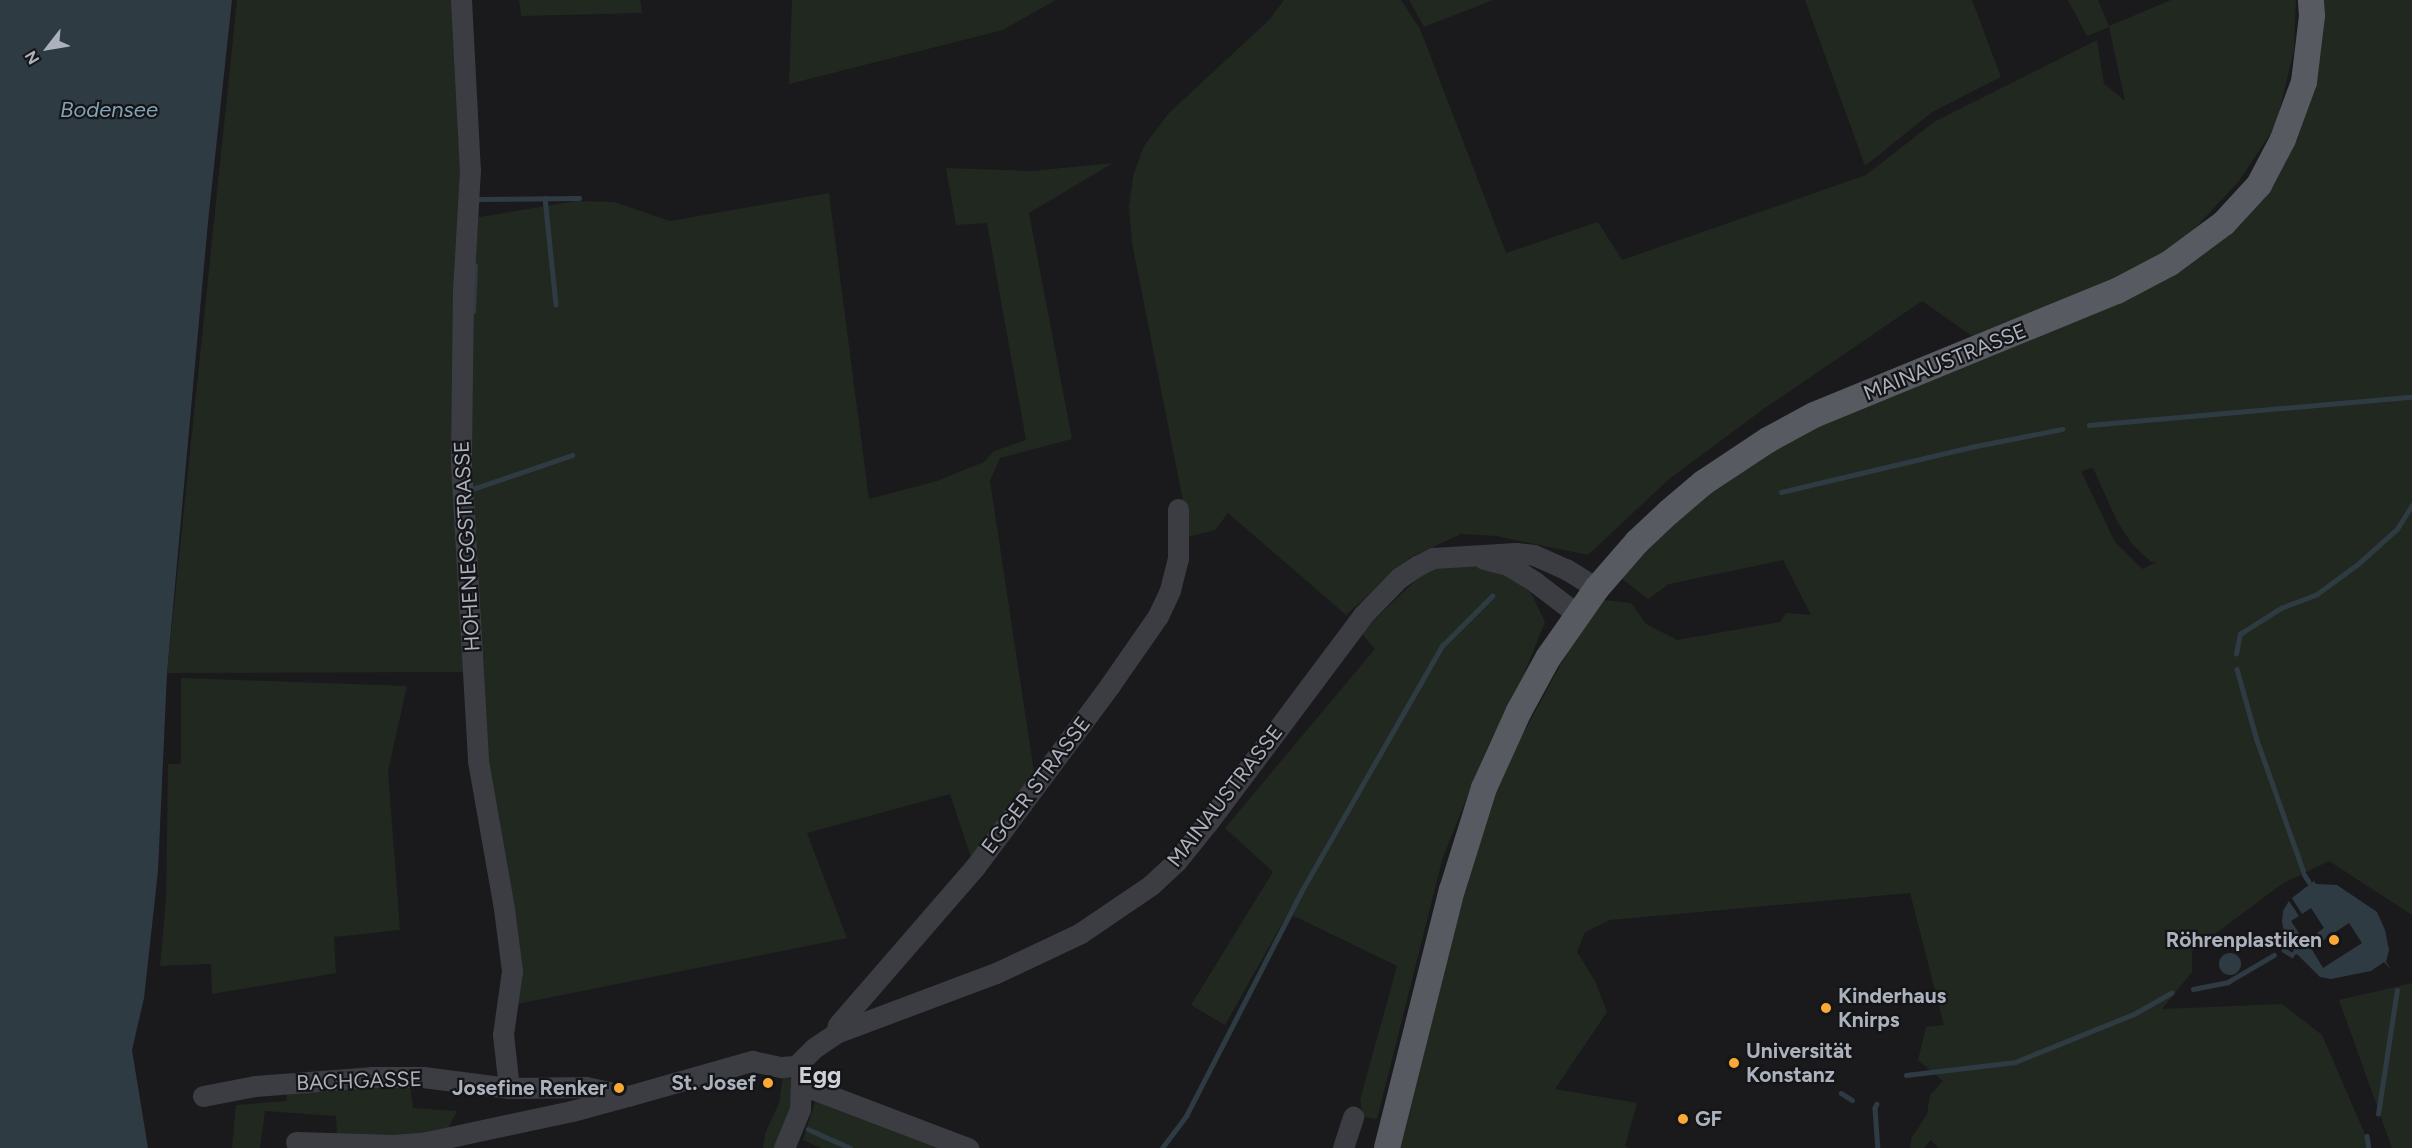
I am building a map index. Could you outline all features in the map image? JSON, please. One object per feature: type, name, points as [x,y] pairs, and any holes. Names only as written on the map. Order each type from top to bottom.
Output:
[{"type":"main road","name":"MAINAUSTRASSE","points":[[1597,588],[1637,542],[1669,512],[1703,483],[1768,440],[1814,415],[2116,291],[2170,263],[2224,223],[2259,185],[2283,139],[2304,82],[2312,16],[2311,0]]},
{"type":"main road","points":[[1387,1148],[1421,1008],[1473,819],[1519,711],[1577,614],[1597,588]]},
{"type":"street","name":"HOHENEGGSTRASSE","points":[[461,0],[470,170],[463,290],[461,464],[478,761],[504,909],[512,971],[503,1034],[509,1088]]},
{"type":"street","name":"EGGER STRASSE","points":[[836,1033],[838,1025],[975,867],[1110,686],[1158,616],[1170,590],[1178,559],[1178,509]]},
{"type":"street","name":"MAINAUSTRASSE","points":[[799,1076],[814,1048],[836,1033],[996,973],[1079,934],[1151,885],[1176,862],[1352,629],[1399,578],[1433,558],[1497,552],[1534,555],[1566,569],[1597,588]]},
{"type":"street","name":"MAINAUSTRASSE","points":[[1466,554],[1508,565],[1577,614]]},
{"type":"street","name":"BACHGASSE","points":[[203,1096],[255,1086],[371,1077],[423,1077],[509,1088],[586,1087],[628,1096],[752,1061],[781,1067],[968,1148]]},
{"type":"street","points":[[784,1148],[800,1109],[799,1076]]},
{"type":"street","points":[[296,1142],[394,1145],[465,1140],[628,1096]]},
{"type":"street","points":[[1343,1148],[1353,1117]]},
{"type":"shaded area","points":[[237,0],[461,0],[467,219],[576,201],[614,202],[670,221],[829,193],[869,499],[937,481],[984,462],[994,451],[1026,440],[987,223],[956,225],[946,168],[1031,171],[1113,163],[1029,213],[1072,439],[1000,458],[990,481],[1034,772],[971,857],[950,794],[807,833],[847,938],[507,1006],[472,672],[167,673]]},
{"type":"shaded area","points":[[519,0],[640,0],[642,13],[521,16]]},
{"type":"shaded area","points":[[792,0],[1056,0],[1003,30],[789,84]]},
{"type":"shaded area","points":[[1284,0],[1401,0],[1420,29],[1506,253],[1598,222],[1622,260],[1866,175],[1934,122],[2097,40],[2104,84],[2125,101],[2109,27],[2087,36],[2068,0],[2098,0],[2109,26],[2171,0],[2296,0],[2294,50],[2276,125],[2239,181],[2187,237],[2109,285],[2186,248],[2277,166],[2317,0],[2412,0],[2412,915],[2329,861],[2282,884],[2192,951],[2192,972],[2162,1009],[2282,1004],[2322,1035],[2371,1148],[1938,1148],[1931,1140],[1924,1148],[1910,1148],[1911,1139],[1927,1114],[1930,1095],[1943,1081],[1918,1060],[1926,1027],[1944,1025],[1910,893],[1610,920],[1585,932],[1577,952],[1595,981],[1607,1012],[1555,1089],[1637,1103],[1625,1146],[1629,1148],[1398,1148],[1463,886],[1502,773],[1569,649],[1604,600],[1631,603],[1646,624],[1677,640],[1780,622],[1786,613],[1811,615],[1783,560],[1669,584],[1648,599],[1612,571],[1682,500],[1975,338],[1922,301],[1765,408],[1669,479],[1588,555],[1496,536],[1461,534],[1409,558],[1346,615],[1228,513],[1215,530],[1184,538],[1184,506],[1132,243],[1129,207],[1133,176],[1144,146],[1169,113],[1269,20]],"holes":[[[2093,468],[2117,521],[2132,544],[2151,562],[2157,562],[2142,569],[2115,542],[2081,471]]]},
{"type":"shaded area","points":[[1409,0],[1493,0],[1424,27]]},
{"type":"shaded area","points":[[1805,0],[1972,0],[2001,77],[1932,112],[1865,166]]},
{"type":"shaded area","points":[[1443,562],[1499,568],[1531,593],[1545,622],[1524,674],[1487,748],[1443,857],[1377,1119],[1363,1117],[1360,1100],[1397,966],[1288,913],[1225,1025],[1191,1005],[1273,872],[1225,828],[1375,649],[1361,633],[1416,580]]},
{"type":"shaded area","points":[[181,678],[407,686],[388,771],[400,930],[334,937],[336,973],[212,994],[211,964],[160,966],[166,901],[168,764],[181,764]]},
{"type":"shaded area","points":[[2412,983],[2412,1148],[2392,1148],[2339,1000]]},
{"type":"shaded area","points":[[783,1076],[793,1080],[798,1091],[777,1148],[763,1148],[765,1134],[779,1103]]},
{"type":"shaded area","points":[[410,1085],[413,1108],[457,1111],[448,1128],[398,1139],[337,1136],[336,1116],[265,1111],[260,1148],[232,1148],[236,1105],[287,1101],[286,1089]]},
{"type":"shaded area","points":[[817,1096],[953,1148],[821,1148],[803,1140]]},
{"type":"water","name":"Bodensee","points":[[0,0],[232,0],[208,222],[167,673],[158,871],[144,998],[132,1050],[148,1148],[0,1148]]},
{"type":"water","points":[[2314,881],[2316,884],[2337,885],[2377,912],[2385,930],[2389,950],[2386,962],[2391,969],[2384,962],[2371,971],[2331,979],[2320,977],[2297,954],[2293,956],[2291,953],[2294,951],[2285,936],[2282,922],[2283,911],[2289,901],[2299,916],[2291,921],[2304,941],[2313,935],[2318,943],[2311,948],[2323,968],[2362,943],[2349,923],[2322,941],[2317,933],[2324,928],[2311,908],[2302,914],[2292,898]]},
{"type":"water","points":[[2226,953],[2234,953],[2241,960],[2241,968],[2234,975],[2226,975],[2219,968],[2219,960]]},
{"type":"waterway","points":[[545,198],[556,304]]},
{"type":"waterway","points":[[477,201],[477,199],[579,198]]},
{"type":"waterway","points":[[473,312],[475,266]]},
{"type":"waterway","points":[[2089,425],[2412,397]]},
{"type":"waterway","points":[[1781,492],[1971,447],[2062,429]]},
{"type":"waterway","points":[[470,490],[572,455]]},
{"type":"waterway","points":[[2236,654],[2240,634],[2281,608],[2317,594],[2358,564],[2397,529],[2412,505]]},
{"type":"waterway","points":[[1162,1148],[1186,1116],[1301,892],[1442,646],[1492,596]]},
{"type":"waterway","points":[[2237,669],[2257,740],[2303,870]]},
{"type":"waterway","points":[[2304,874],[2309,882]]},
{"type":"waterway","points":[[2284,950],[2292,955]]},
{"type":"waterway","points":[[2193,989],[2228,982],[2274,955]]},
{"type":"waterway","points":[[2378,1114],[2397,990]]},
{"type":"waterway","points":[[1906,1075],[2015,1062],[2134,1014],[2171,993]]},
{"type":"waterway","points":[[1841,1093],[1852,1100]]},
{"type":"waterway","points":[[1877,1104],[1875,1108],[1878,1147]]},
{"type":"waterway","points":[[808,1129],[850,1148]]},
{"type":"waterway","points":[[2367,1136],[2369,1148]]},
{"type":"place","name":"Röhrenplastiken","points":[[2334,940]]},
{"type":"place","name":"Kinderhaus Knirps","points":[[1826,1008]]},
{"type":"place","name":"Universität Konstanz","points":[[1734,1063]]},
{"type":"place","name":"St. Josef","points":[[768,1083]]},
{"type":"place","name":"Josefine Renker","points":[[619,1088]]},
{"type":"place","name":"GF","points":[[1683,1119]]},
{"type":"district","name":"Egg","points":[[820,1075]]}]
